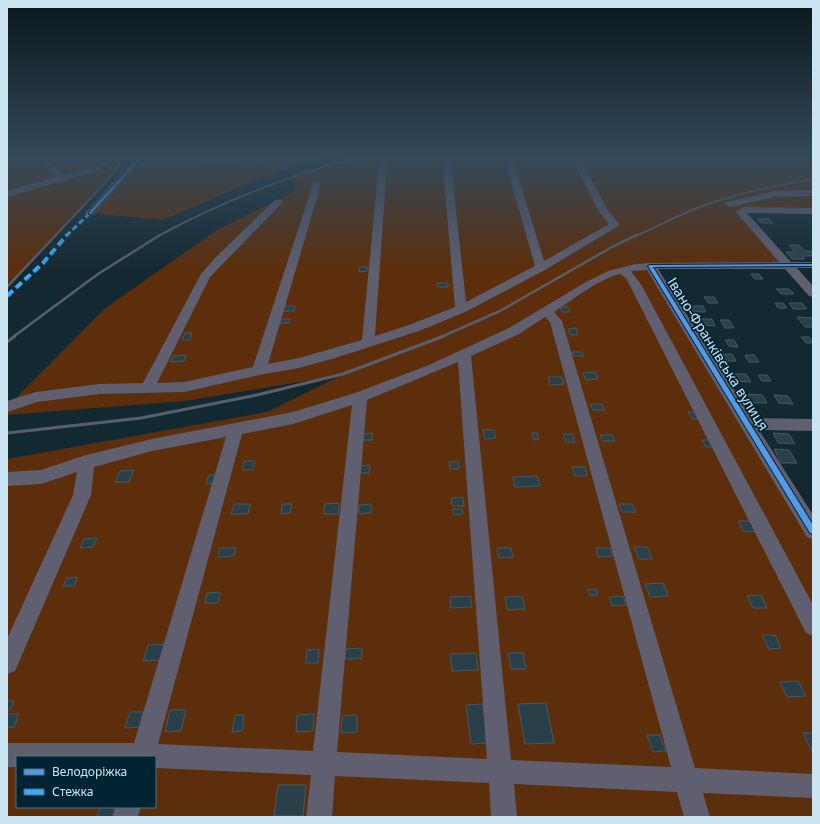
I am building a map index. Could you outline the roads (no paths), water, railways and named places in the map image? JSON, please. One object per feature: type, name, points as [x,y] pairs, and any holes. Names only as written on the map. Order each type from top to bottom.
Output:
[{"type":"street","points":[[90,213],[107,194]]},
{"type":"street","points":[[259,370],[314,194]]},
{"type":"street","points":[[368,343],[380,194]]},
{"type":"street","points":[[450,194],[461,309]]},
{"type":"street","points":[[519,194],[540,268]]},
{"type":"street","points":[[7,407],[36,398],[63,393],[125,387],[184,387],[259,370],[300,363],[414,328],[461,309],[540,268],[615,225],[604,212],[595,194]]},
{"type":"street","points":[[730,204],[773,194]]},
{"type":"street","points":[[147,388],[205,276],[219,260],[278,202]]},
{"type":"street","points":[[813,211],[744,210],[741,212],[789,264],[813,293]]},
{"type":"street","name":"Івано-Франківська вулиця","points":[[650,266],[813,265]]},
{"type":"street","points":[[7,479],[41,477],[86,462],[152,445],[293,418],[360,397],[434,368],[514,331],[590,284],[612,273],[635,267],[650,266]]},
{"type":"street","name":"Івано-Франківська вулиця","points":[[650,266],[813,530]]},
{"type":"street","points":[[622,270],[630,276],[636,286],[813,626]]},
{"type":"street","points":[[546,311],[556,321],[697,817]]},
{"type":"street","points":[[464,354],[504,817]]},
{"type":"street","points":[[319,817],[360,397]]},
{"type":"street","points":[[748,424],[813,425]]},
{"type":"street","points":[[7,755],[143,756],[236,429]]},
{"type":"street","points":[[7,663],[82,495],[86,462]]},
{"type":"street","points":[[156,757],[813,786]]},
{"type":"railway","points":[[55,236],[94,194]]},
{"type":"railway","points":[[158,236],[207,211],[246,194]]},
{"type":"railway","points":[[635,236],[700,207],[740,194]]},
{"type":"railway","points":[[7,287],[56,235]]},
{"type":"railway","points":[[13,337],[98,274],[160,235]]},
{"type":"railway","points":[[441,337],[500,311],[612,247],[637,235]]},
{"type":"railway","points":[[7,342],[15,336]]},
{"type":"railway","points":[[7,433],[141,418],[257,395],[343,374],[444,336]]}]
